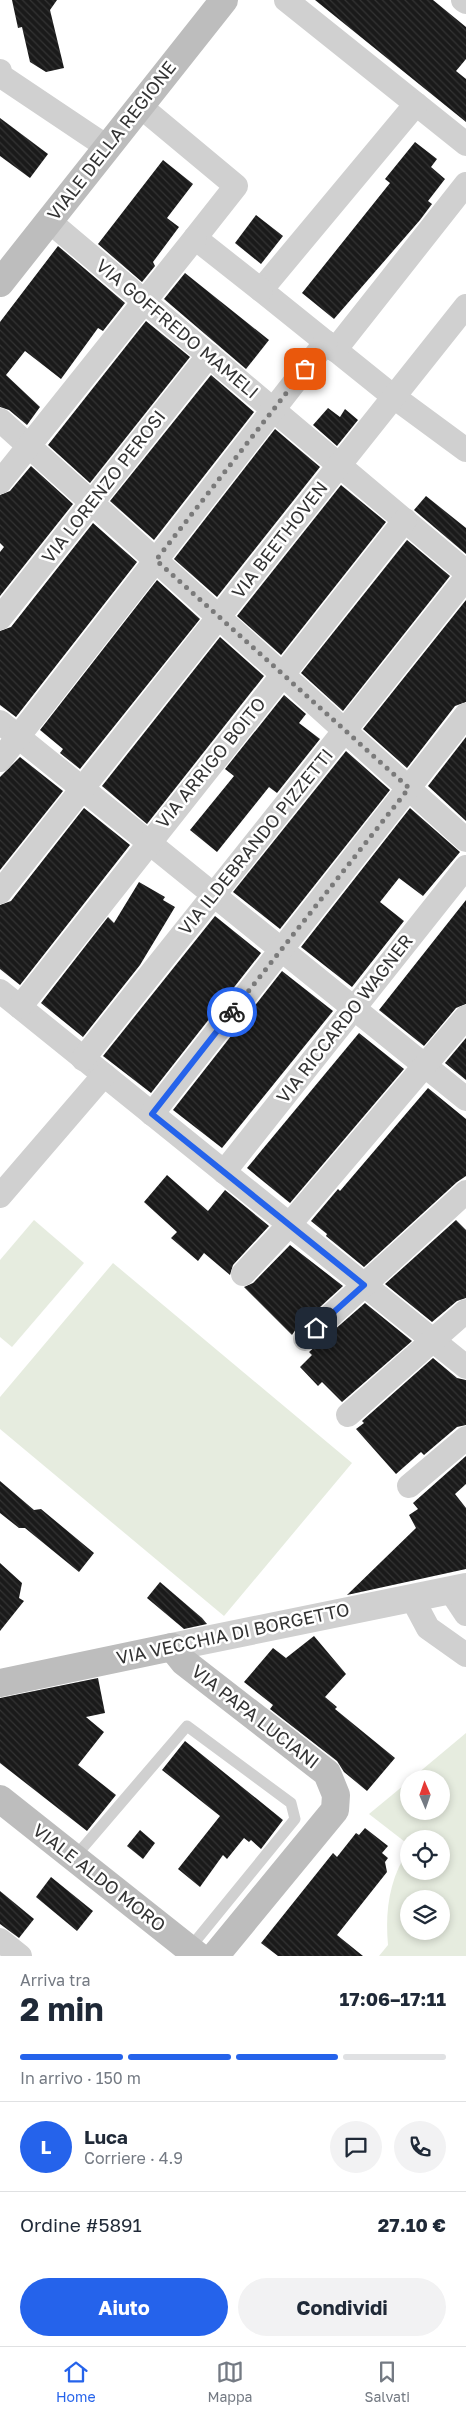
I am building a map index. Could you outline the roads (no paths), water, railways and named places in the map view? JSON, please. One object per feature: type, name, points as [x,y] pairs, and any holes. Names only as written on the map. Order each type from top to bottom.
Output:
[{"type":"main road","name":"VIALE DELLA REGIONE","points":[[0,283],[224,0]]},
{"type":"main road","name":"VIA VECCHIA DI BORGETTO","points":[[0,1683],[172,1647]]},
{"type":"main road","name":"VIA PAPA LUCIANI","points":[[172,1647],[184,1662],[327,1773],[336,1795],[335,1810],[215,1956]]},
{"type":"main road","name":"VIALE ALDO MORO","points":[[0,1799],[194,1953]]},
{"type":"street","points":[[286,0],[466,144]]},
{"type":"street","points":[[1,74],[107,147]]},
{"type":"street","points":[[0,482],[236,186],[140,106]]},
{"type":"street","points":[[268,296],[421,108]]},
{"type":"street","points":[[0,760],[9,730],[156,560],[273,410],[330,346],[466,184]]},
{"type":"street","name":"VIA GOFFREDO MAMELI","points":[[49,221],[466,572]]},
{"type":"street","points":[[195,238],[394,397],[466,450]]},
{"type":"street","name":"VIA BEETHOVEN","points":[[0,892],[394,397],[458,331],[466,306]]},
{"type":"street","name":"VIA LORENZO PEROSI","points":[[0,618],[209,355]]},
{"type":"street","points":[[0,420],[466,840]]},
{"type":"street","name":"VIA ARRIGO BOITO","points":[[20,1007],[148,842],[405,520]]},
{"type":"street","name":"VIA ILDEBRANDO PIZZETTI","points":[[83,1059],[466,578]]},
{"type":"street","points":[[152,1114],[466,715]]},
{"type":"street","points":[[9,730],[466,1099]]},
{"type":"street","name":"VIA RICCARDO WAGNER","points":[[224,1172],[466,867]]},
{"type":"street","points":[[0,991],[466,1368]]},
{"type":"street","points":[[243,1274],[289,1225],[466,1017]]},
{"type":"street","points":[[0,1196],[104,1075]]},
{"type":"street","points":[[305,1339],[466,1192]]},
{"type":"street","points":[[348,1415],[466,1311]]},
{"type":"street","points":[[409,1486],[466,1438]]},
{"type":"street","points":[[458,1588],[466,1614]]},
{"type":"street","name":"VIA VECCHIA DI BORGETTO","points":[[172,1647],[458,1588]]},
{"type":"street","points":[[412,1598],[428,1628],[466,1655]]},
{"type":"street","points":[[0,1940],[20,1956]]},
{"type":"lane","points":[[74,1858],[187,1726],[290,1803],[295,1818],[194,1953]]}]
